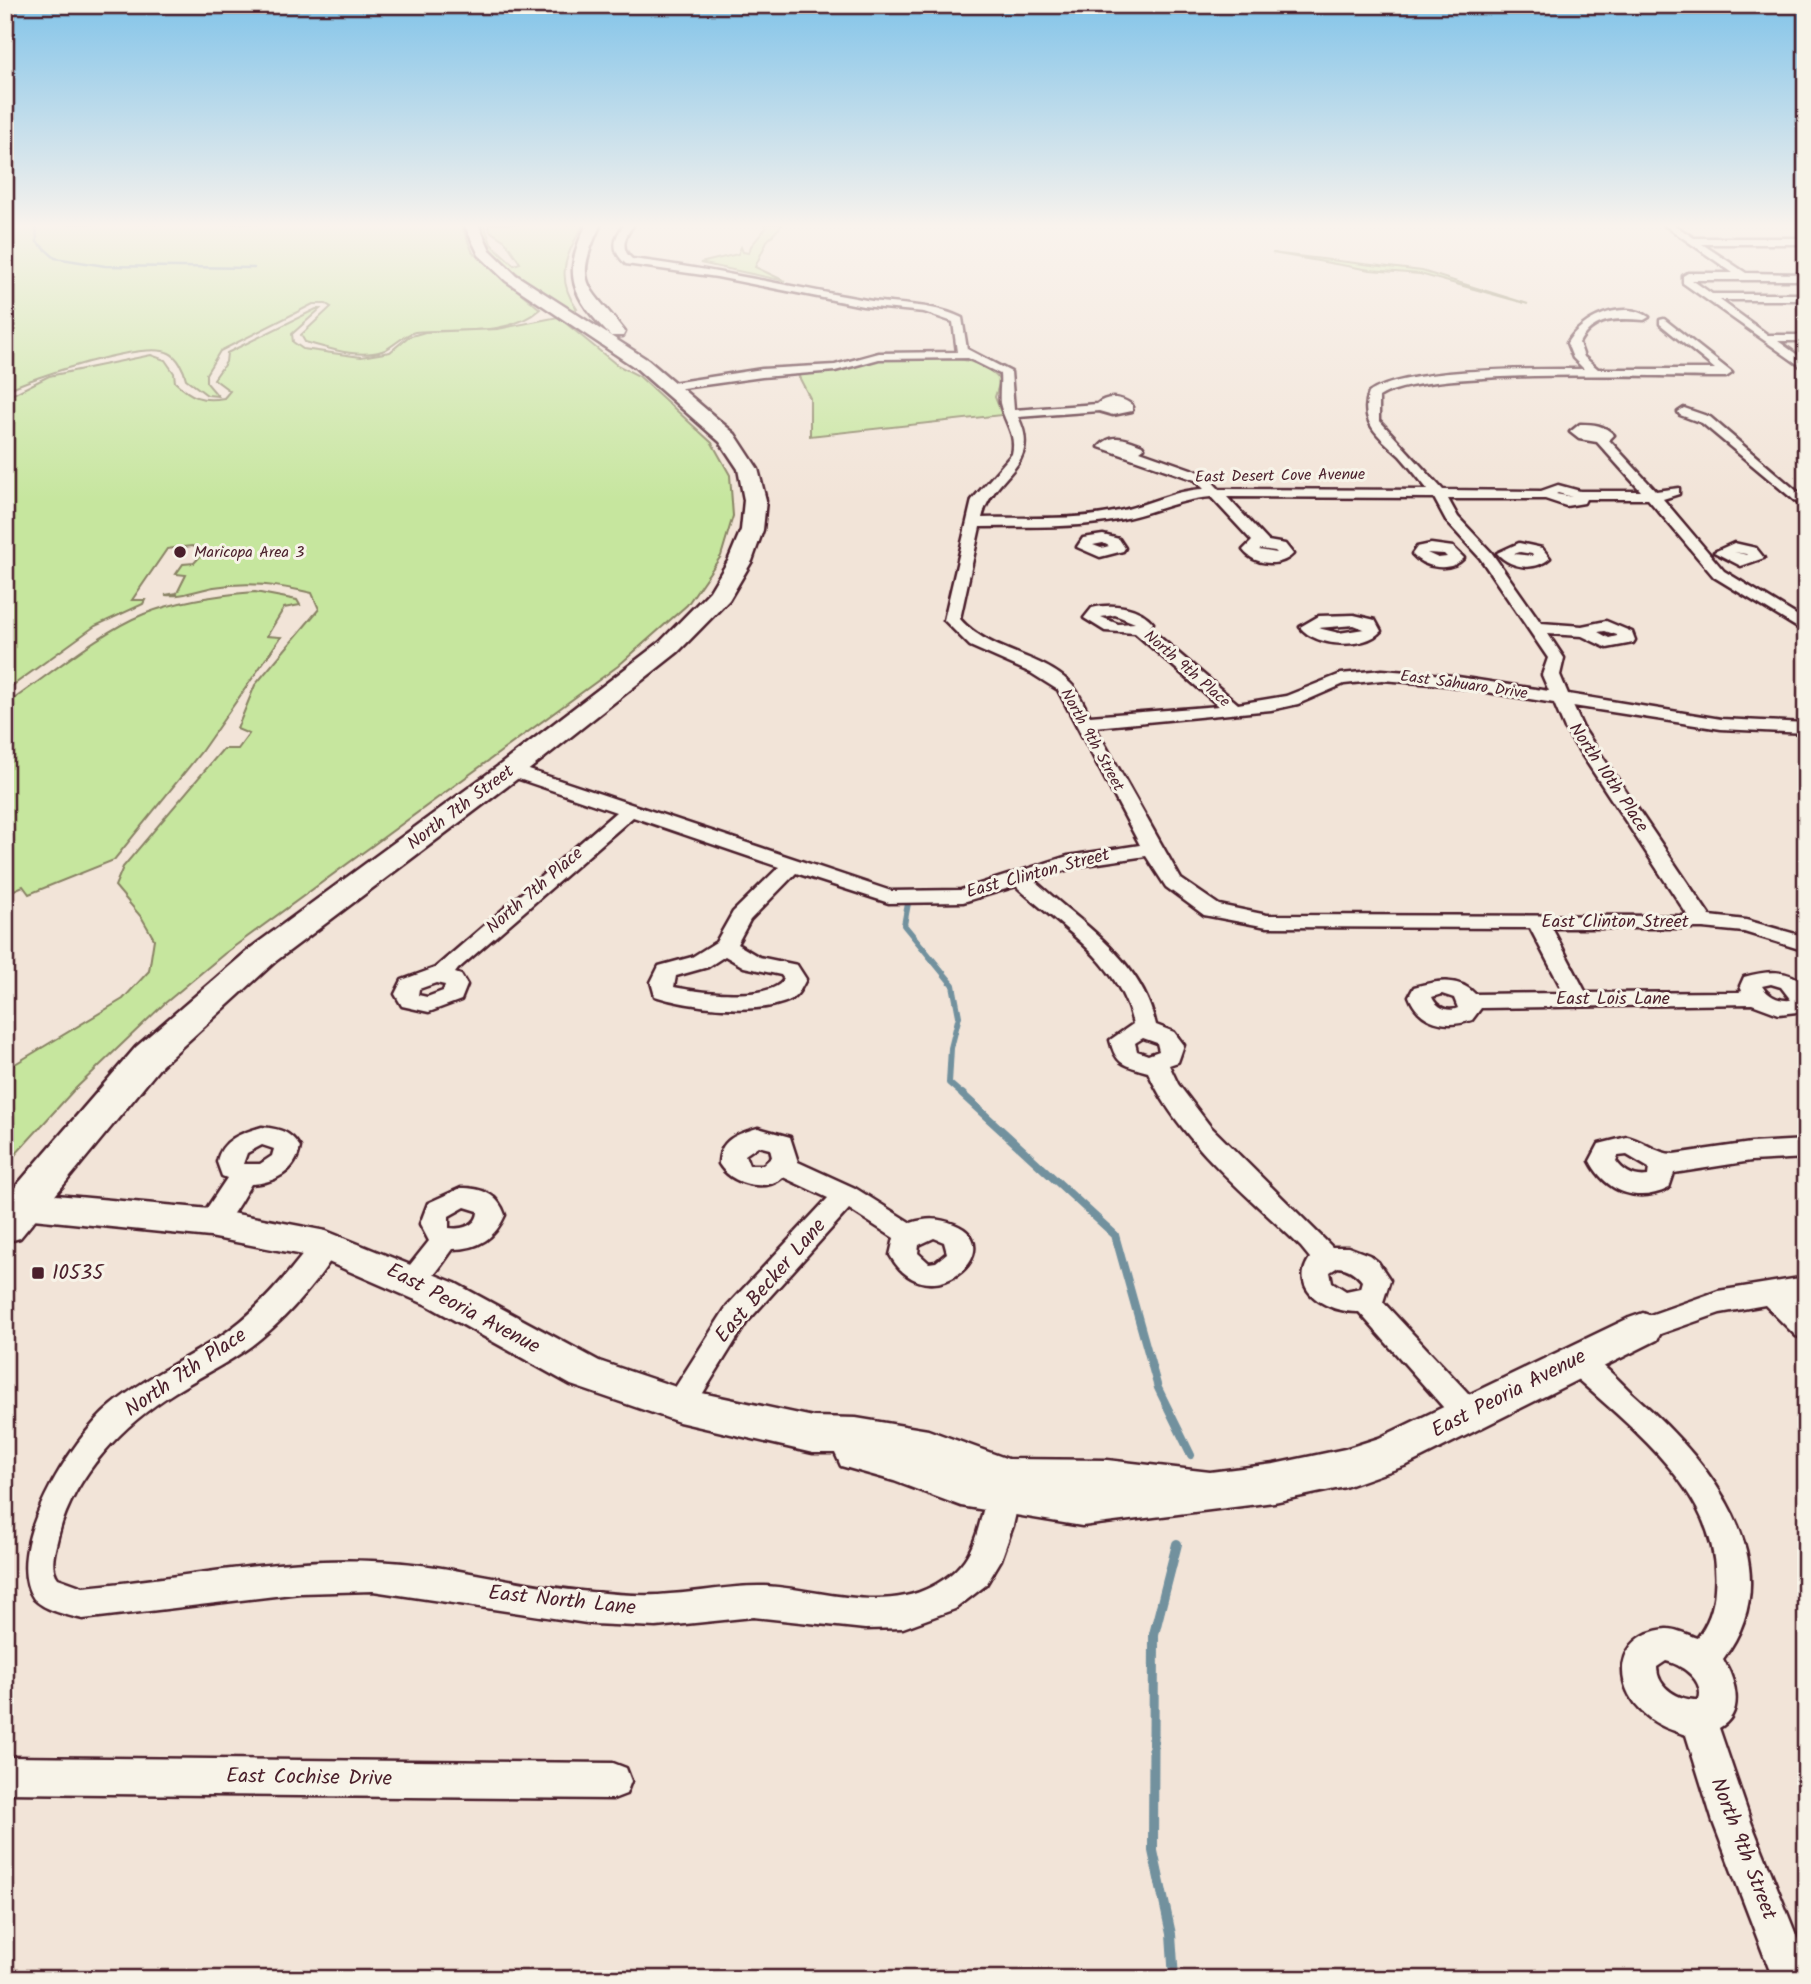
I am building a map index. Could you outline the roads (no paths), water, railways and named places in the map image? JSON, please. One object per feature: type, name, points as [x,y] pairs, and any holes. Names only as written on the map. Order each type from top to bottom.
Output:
[{"type":"main road","name":"North 7th Street","points":[[14,1216],[149,1056],[206,1004],[264,954],[631,680],[689,629],[720,595],[748,543],[754,522],[755,500],[744,460],[719,428],[672,387],[570,317]]},
{"type":"main road","name":"North 7th Street","points":[[601,317],[637,348],[642,364]]},
{"type":"street","points":[[949,317],[958,320],[961,348],[967,355]]},
{"type":"street","points":[[1603,317],[1644,317],[1664,322],[1727,373],[1595,373],[1576,353],[1573,343],[1590,321],[1603,317]]},
{"type":"street","points":[[1737,317],[1806,367]]},
{"type":"street","points":[[1766,338],[1806,338]]},
{"type":"street","points":[[672,387],[762,373],[835,368],[879,356],[967,355]]},
{"type":"street","name":"North 9th Street","points":[[967,355],[1005,372],[1008,384],[1006,402],[1021,447],[1018,455],[979,500],[951,620],[961,634],[1051,674],[1065,687],[1152,849]]},
{"type":"street","name":"North 10th Place","points":[[1595,373],[1426,379],[1387,386],[1373,396],[1373,419],[1379,431],[1406,455],[1438,493],[1452,519],[1486,555],[1537,628],[1556,658],[1551,675],[1574,729],[1595,756],[1703,922]]},
{"type":"street","points":[[1012,414],[1100,407],[1111,401],[1128,407],[1113,411],[1111,416],[1125,447],[1200,477],[1263,544]]},
{"type":"street","points":[[1684,412],[1706,420],[1806,506]]},
{"type":"street","points":[[1600,438],[1719,574],[1806,628],[1798,634],[1806,641]]},
{"type":"street","name":"East Desert Cove Avenue","points":[[974,523],[1086,520],[1121,515],[1189,494],[1547,495],[1547,492],[1558,489],[1580,495],[1648,490]]},
{"type":"street","points":[[1086,520],[1097,539]]},
{"type":"street","points":[[1702,555],[1723,554]]},
{"type":"street","points":[[1455,555],[1505,555]]},
{"type":"street","name":"North 9th Place","points":[[1139,628],[1234,710]]},
{"type":"street","points":[[1537,628],[1587,631]]},
{"type":"street","points":[[1349,636],[1370,675]]},
{"type":"street","name":"East Sahuaro Drive","points":[[1084,722],[1234,710],[1292,700],[1325,684],[1370,675],[1416,676],[1721,724],[1806,728]]},
{"type":"street","name":"East Clinton Street","points":[[511,770],[889,897],[963,896],[1075,860],[1152,849],[1173,883],[1212,910],[1267,921],[1703,922],[1746,926],[1806,944]]},
{"type":"street","name":"North 7th Place","points":[[442,975],[450,964],[630,810]]},
{"type":"street","points":[[725,946],[752,962],[789,970],[795,979],[789,991],[775,997],[685,999],[663,991],[662,982],[667,971],[699,962],[725,946],[741,917],[791,866]]},
{"type":"street","points":[[1021,879],[1108,954],[1133,984],[1146,1030],[1163,1035],[1172,1045],[1170,1056],[1156,1063],[1163,1083],[1184,1112],[1311,1240],[1326,1259],[1316,1269],[1315,1276],[1322,1290],[1338,1300],[1366,1300],[1380,1320],[1471,1416]]},
{"type":"street","points":[[1538,922],[1578,999]]},
{"type":"street","name":"East Lois Lane","points":[[1470,1001],[1739,999],[1756,996]]},
{"type":"street","points":[[1659,1163],[1806,1149]]},
{"type":"street","points":[[783,1166],[846,1195],[911,1236]]},
{"type":"street","points":[[210,1223],[243,1175]]},
{"type":"street","name":"East Becker Lane","points":[[679,1405],[737,1314],[846,1195]]},
{"type":"street","name":"East Peoria Avenue","points":[[14,1216],[210,1223],[326,1245],[412,1280],[585,1373],[679,1405],[813,1435],[852,1452],[896,1463],[934,1479],[1006,1487],[1082,1507],[1274,1483],[1345,1468],[1392,1452],[1471,1416],[1633,1333],[1718,1302],[1806,1288]]},
{"type":"street","points":[[412,1280],[446,1239]]},
{"type":"street","name":"North 7th Place","points":[[43,1585],[36,1564],[42,1530],[50,1507],[79,1460],[115,1421],[159,1387],[248,1332],[276,1306],[326,1245]]},
{"type":"street","points":[[1770,1293],[1806,1328]]},
{"type":"street","points":[[1576,1361],[1690,1473],[1719,1518],[1729,1549],[1733,1576],[1731,1607],[1718,1642],[1701,1660]]},
{"type":"street","name":"East North Lane","points":[[43,1585],[56,1598],[83,1603],[326,1577],[374,1576],[592,1608],[657,1611],[766,1602],[888,1613],[916,1609],[942,1599],[980,1570],[991,1550],[1006,1487]]},
{"type":"street","points":[[1666,1645],[1678,1647],[1701,1660],[1714,1677],[1719,1696],[1716,1706],[1709,1714],[1686,1718],[1662,1707],[1644,1688],[1639,1667],[1647,1651],[1666,1645]]},
{"type":"street","name":"North 9th Street","points":[[1698,1718],[1701,1736],[1732,1822],[1793,1979]]},
{"type":"street","name":"East Cochise Drive","points":[[5,1775],[612,1781]]},
{"type":"waterway","points":[[909,898],[904,925],[953,985],[959,1016],[951,1048],[949,1083],[964,1096]]},
{"type":"waterway","points":[[962,1094],[1115,1235],[1158,1388],[1191,1455]]},
{"type":"waterway","points":[[1174,1979],[1171,1934],[1153,1851],[1154,1634],[1177,1544]]},
{"type":"place","name":"Maricopa Area 3","points":[[180,552]]},
{"type":"place","name":"10535","points":[[38,1273]]}]
